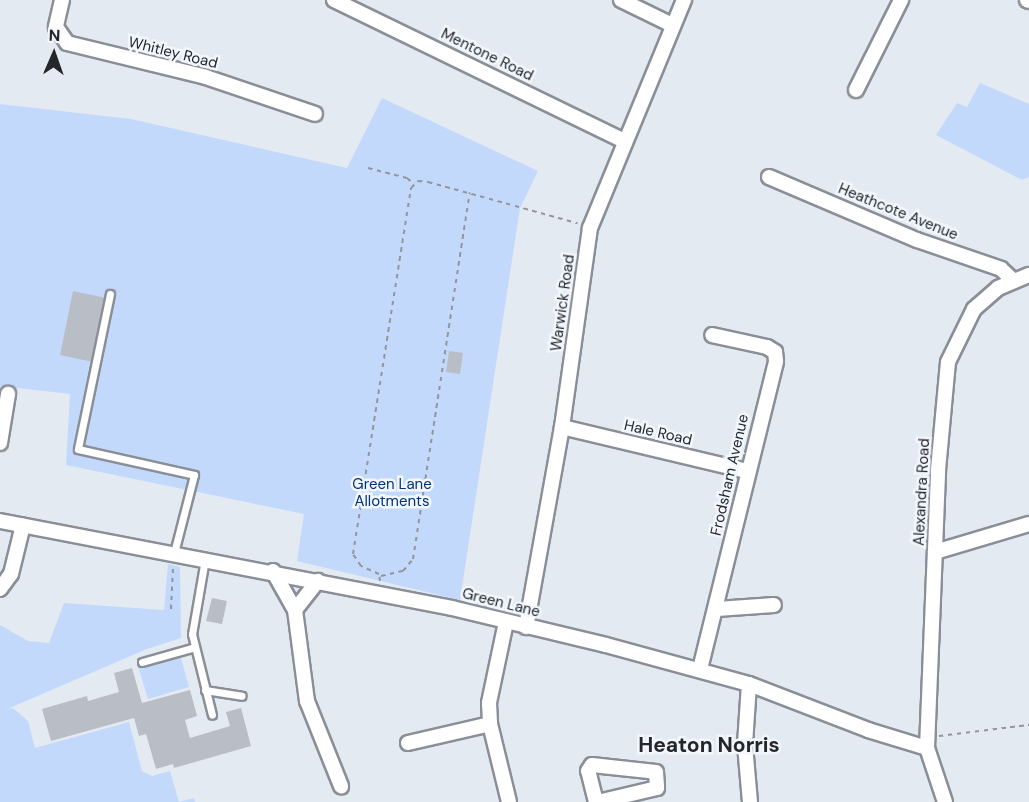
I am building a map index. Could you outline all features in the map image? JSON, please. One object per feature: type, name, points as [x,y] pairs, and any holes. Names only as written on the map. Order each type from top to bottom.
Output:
[{"type":"street","name":"Whitley Road","points":[[62,0],[54,39],[78,47],[206,77],[315,114]]},
{"type":"street","name":"Mentone Road","points":[[334,0],[625,141]]},
{"type":"street","points":[[621,0],[672,25]]},
{"type":"street","name":"Warwick Road","points":[[526,627],[562,427],[590,228],[684,0]]},
{"type":"street","points":[[856,90],[901,0]]},
{"type":"street","name":"Heathcote Avenue","points":[[769,177],[917,240],[1001,269],[1013,280]]},
{"type":"street","name":"Alexandra Road","points":[[927,743],[938,470],[948,362],[974,309],[1013,280],[1029,275]]},
{"type":"street","name":"Frodsham Avenue","points":[[700,669],[717,609],[746,471],[776,361],[774,352],[712,335]]},
{"type":"street","points":[[0,443],[8,394]]},
{"type":"street","name":"Hale Road","points":[[562,427],[746,471]]},
{"type":"street","name":"Green Lane","points":[[0,521],[273,571],[506,622],[700,669],[749,684],[868,730],[927,743]]},
{"type":"street","points":[[935,552],[1029,524]]},
{"type":"street","points":[[0,589],[11,574],[23,525]]},
{"type":"street","points":[[273,571],[295,610],[307,700],[341,786]]},
{"type":"street","points":[[295,610],[318,581]]},
{"type":"street","points":[[717,609],[774,606]]},
{"type":"street","points":[[506,622],[489,703],[490,724],[509,802]]},
{"type":"street","points":[[749,684],[745,744],[750,802]]},
{"type":"street","points":[[408,743],[490,724]]},
{"type":"street","points":[[927,743],[945,802]]},
{"type":"street","points":[[592,765],[656,772],[657,788],[597,802],[588,771],[592,765]]},
{"type":"lane","points":[[110,294],[78,449],[194,475],[174,553]]},
{"type":"lane","points":[[205,559],[192,625],[195,647],[212,715]]},
{"type":"lane","points":[[142,662],[195,647]]},
{"type":"lane","points":[[205,690],[242,696]]},
{"type":"path","points":[[368,168],[407,178],[414,184],[428,182],[470,192],[590,228]]},
{"type":"path","points":[[414,184],[353,554],[357,563],[381,577],[403,571],[413,559],[470,192]]},
{"type":"path","points":[[171,609],[174,553]]},
{"type":"path","points":[[377,593],[381,577]]},
{"type":"path","points":[[927,743],[1029,725]]},
{"type":"green space","points":[[980,83],[1029,104],[1029,177],[1022,180],[936,135],[957,103],[967,107]]},
{"type":"green space","name":"Green Lane Allotments","points":[[382,98],[538,171],[520,208],[460,600],[297,561],[304,514],[66,465],[70,394],[0,386],[0,104],[131,119],[347,168]]},
{"type":"green space","points":[[168,564],[180,567],[181,638],[147,649],[5,710],[13,708],[28,721],[35,748],[129,722],[142,771],[152,776],[170,771],[179,802],[0,802],[0,625],[28,641],[49,643],[64,603],[164,610]]},
{"type":"green space","points":[[180,654],[189,687],[148,699],[138,666]]},
{"type":"green space","points":[[194,798],[195,802],[179,802]]},
{"type":"building","points":[[73,291],[106,298],[93,362],[60,355]]},
{"type":"building","points":[[449,351],[463,353],[460,374],[446,372]]},
{"type":"building","points":[[212,598],[227,601],[222,624],[206,621]]},
{"type":"building","points":[[132,668],[142,703],[190,690],[197,716],[185,720],[190,738],[230,726],[226,712],[241,708],[251,746],[174,768],[173,764],[156,769],[146,734],[139,736],[134,718],[51,741],[42,709],[87,696],[88,701],[119,692],[114,673]]},
{"type":"district","name":"Heaton Norris","points":[[709,745]]}]
